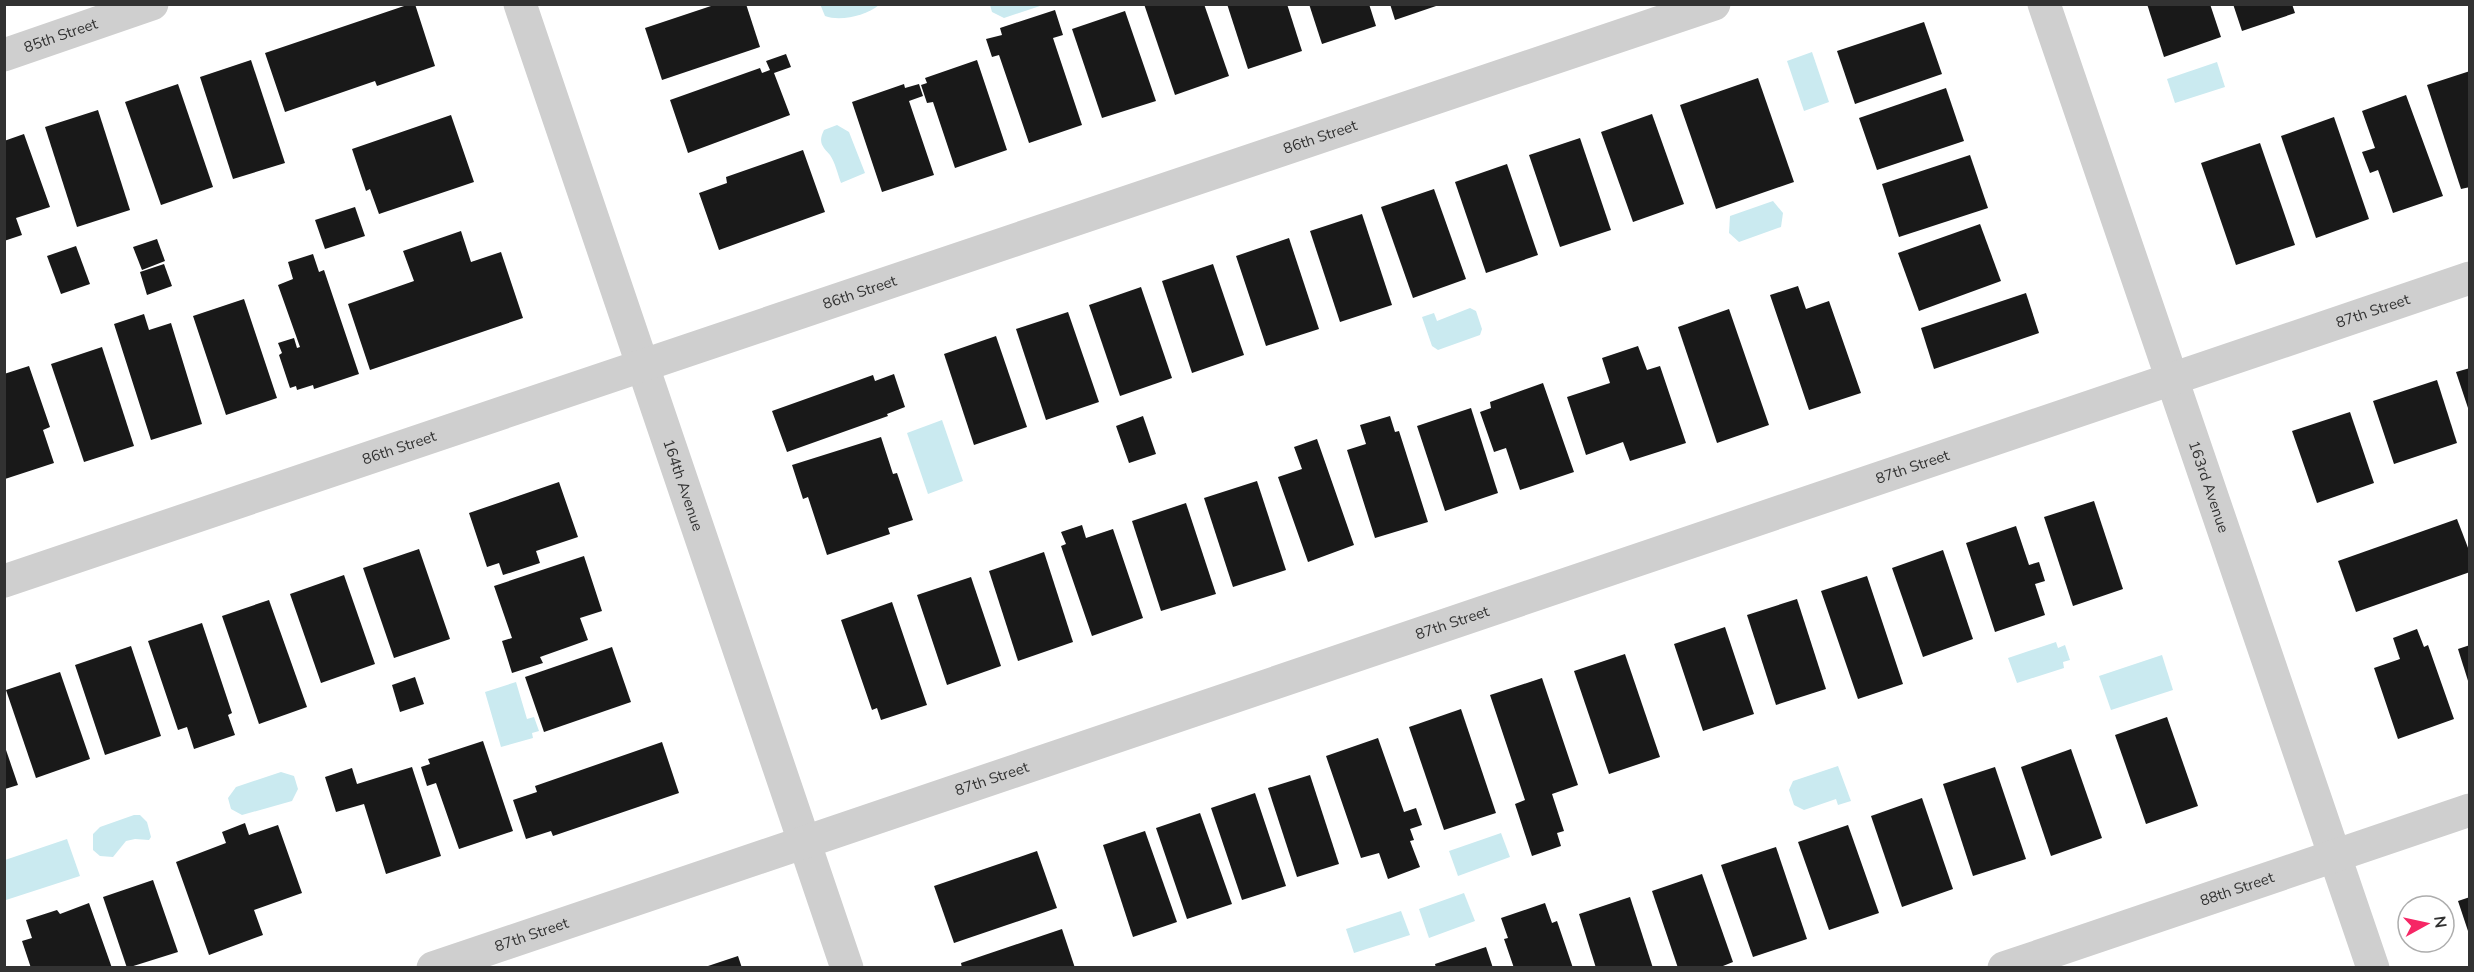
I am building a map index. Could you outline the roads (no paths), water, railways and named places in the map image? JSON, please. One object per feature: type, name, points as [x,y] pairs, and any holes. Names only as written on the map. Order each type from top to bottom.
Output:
[{"type":"street","name":"85th Street","points":[[4,55],[152,4]]},
{"type":"street","name":"164th Avenue","points":[[520,4],[847,968]]},
{"type":"street","name":"86th Street","points":[[4,581],[1714,4]]},
{"type":"street","name":"163rd Avenue","points":[[2044,4],[2373,968]]},
{"type":"street","name":"87th Street","points":[[434,968],[2469,278]]},
{"type":"street","name":"88th Street","points":[[2004,968],[2469,810]]},
{"type":"water","points":[[820,4],[879,5],[861,14],[846,18],[831,18],[825,16]]},
{"type":"water","points":[[990,4],[1043,5],[1004,18],[992,12]]},
{"type":"water","points":[[1812,52],[1829,102],[1804,111],[1787,61]]},
{"type":"water","points":[[2217,62],[2225,87],[2175,103],[2167,79]]},
{"type":"water","points":[[837,125],[849,132],[865,173],[841,183],[833,161],[821,141],[824,130]]},
{"type":"water","points":[[1773,201],[1783,213],[1781,227],[1739,242],[1729,233],[1730,216]]},
{"type":"water","points":[[1470,308],[1476,311],[1482,329],[1480,335],[1438,350],[1432,346],[1422,317],[1434,313],[1437,321]]},
{"type":"water","points":[[942,420],[963,481],[928,494],[907,433]]},
{"type":"water","points":[[2056,642],[2058,648],[2065,645],[2070,660],[2063,662],[2064,668],[2017,683],[2008,658]]},
{"type":"water","points":[[2162,655],[2173,690],[2111,710],[2099,676]]},
{"type":"water","points":[[516,682],[527,719],[534,717],[539,731],[532,733],[533,738],[501,747],[485,692]]},
{"type":"water","points":[[1838,766],[1851,801],[1838,805],[1836,799],[1804,810],[1794,805],[1789,790],[1793,781]]},
{"type":"water","points":[[281,772],[294,776],[298,789],[292,801],[242,815],[231,809],[228,798],[236,787]]},
{"type":"water","points":[[140,815],[147,822],[151,837],[149,840],[126,841],[113,857],[100,856],[93,850],[93,834],[100,827]]},
{"type":"water","points":[[1501,833],[1510,857],[1458,876],[1449,851]]},
{"type":"water","points":[[67,839],[80,876],[6,900],[5,860]]},
{"type":"water","points":[[1464,893],[1475,921],[1429,938],[1419,909]]},
{"type":"water","points":[[1401,911],[1410,935],[1354,953],[1346,929]]}]
